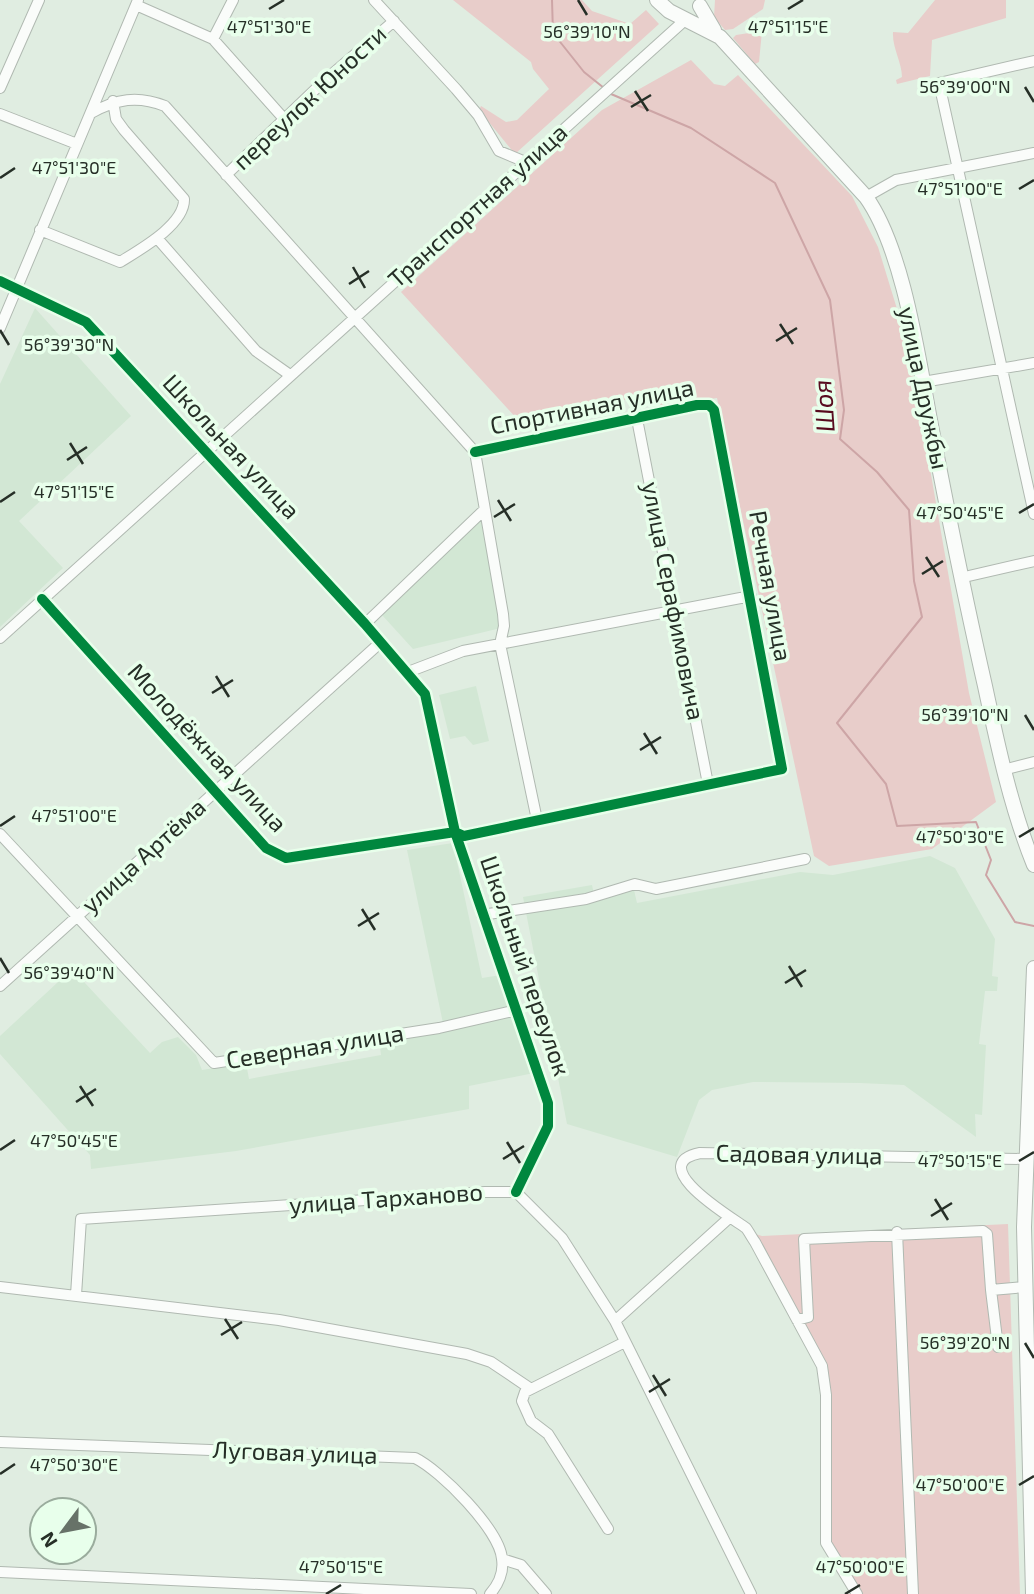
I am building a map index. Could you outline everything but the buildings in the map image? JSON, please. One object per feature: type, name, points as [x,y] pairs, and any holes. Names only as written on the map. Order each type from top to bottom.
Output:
[{"type":"main road","name":"улица Дружбы","points":[[657,0],[685,20],[719,37],[866,197],[882,222],[894,257],[923,382],[960,578],[1003,770],[1034,865]]},
{"type":"main road","name":"Транспортная улица","points":[[685,20],[704,3]]},
{"type":"main road","points":[[704,3],[719,37]]},
{"type":"main road","points":[[1032,1594],[1024,1159],[1030,1138],[1034,968]]},
{"type":"street","points":[[0,88],[39,0]]},
{"type":"street","points":[[213,39],[233,0]]},
{"type":"street","points":[[374,0],[478,116],[499,151],[528,163]]},
{"type":"street","points":[[0,328],[137,2],[213,39],[285,120]]},
{"type":"street","name":"переулок Юности","points":[[226,175],[394,20]]},
{"type":"street","name":"Транспортная улица","points":[[0,638],[685,20]]},
{"type":"street","points":[[1034,61],[939,83],[1034,514]]},
{"type":"street","name":"Спортивная улица","points":[[91,113],[113,101],[145,98],[165,106],[356,316],[475,452],[696,405],[709,405],[714,410]]},
{"type":"street","points":[[40,230],[120,262],[157,238],[179,216],[184,199],[116,119],[113,101]]},
{"type":"street","points":[[1,118],[77,144]]},
{"type":"street","points":[[866,197],[896,180],[1034,153]]},
{"type":"street","points":[[157,238],[256,351],[290,375]]},
{"type":"street","name":"Школьная улица","points":[[0,281],[86,322],[408,672]]},
{"type":"street","points":[[923,382],[1034,363]]},
{"type":"street","name":"Речная улица","points":[[714,410],[782,769]]},
{"type":"street","name":"улица Серафимовича","points":[[637,419],[708,784]]},
{"type":"street","points":[[475,452],[483,511],[503,614],[500,645],[537,820]]},
{"type":"street","points":[[365,624],[483,511]]},
{"type":"street","points":[[960,578],[1034,561]]},
{"type":"street","points":[[408,672],[443,657],[751,596]]},
{"type":"street","name":"Молодёжная улица","points":[[42,599],[217,790],[266,848],[286,858],[455,832],[464,836],[782,769]]},
{"type":"street","name":"улица Артёма","points":[[0,986],[381,642]]},
{"type":"street","name":"Школьный переулок","points":[[408,672],[425,694],[455,832],[463,847],[482,915],[545,1092],[548,1126],[516,1192]]},
{"type":"street","points":[[1003,770],[1034,762]]},
{"type":"street","name":"Северная улица","points":[[0,834],[214,1063],[439,1028],[517,1010]]},
{"type":"street","points":[[482,915],[586,899],[635,884],[656,889],[805,859]]},
{"type":"street","name":"Садовая улица","points":[[728,1219],[690,1185],[683,1175],[686,1160],[700,1153],[1024,1159]]},
{"type":"street","name":"улица Тарханово","points":[[76,1295],[82,1219],[516,1192],[562,1238],[615,1321],[749,1591]]},
{"type":"street","points":[[615,1321],[728,1219],[746,1229],[822,1366],[825,1386],[826,1543],[857,1594]]},
{"type":"street","points":[[797,1320],[808,1317],[804,1239],[897,1232],[983,1231],[987,1234],[998,1347]]},
{"type":"street","points":[[897,1232],[913,1594]]},
{"type":"street","points":[[0,1287],[279,1320],[467,1354],[491,1362],[531,1389]]},
{"type":"street","points":[[991,1290],[1025,1287]]},
{"type":"street","points":[[608,1529],[548,1434],[531,1421],[524,1409],[525,1392],[625,1342]]},
{"type":"street","name":"Луговая улица","points":[[0,1442],[415,1458],[434,1470],[480,1518],[499,1547],[502,1559]]},
{"type":"street","points":[[490,1594],[499,1579],[502,1559],[521,1565],[546,1594]]},
{"type":"street","points":[[0,1572],[418,1594],[471,1594]]},
{"type":"shaded area","points":[[453,0],[582,0],[592,11],[630,24],[646,10],[659,24],[515,154],[479,110],[481,106],[506,122],[517,120],[549,89],[533,69],[531,62]]},
{"type":"shaded area","points":[[715,0],[765,0],[763,9],[733,29],[725,30],[714,17]]},
{"type":"shaded area","points":[[935,0],[1006,0],[1006,18],[932,40],[930,76],[897,84],[896,80],[902,77],[902,71],[893,32],[908,33]]},
{"type":"shaded area","points":[[762,31],[759,62],[755,64],[733,38],[736,35]]},
{"type":"shaded area","points":[[691,60],[714,84],[725,86],[738,75],[852,196],[878,247],[909,348],[969,693],[996,802],[932,849],[829,866],[814,856],[717,398],[660,406],[654,394],[519,421],[401,292],[602,110]]},
{"type":"shaded area","points":[[35,308],[131,416],[19,521],[63,568],[0,627],[0,384]]},
{"type":"shaded area","points":[[481,520],[501,628],[413,649],[382,615]]},
{"type":"shaded area","points":[[476,686],[489,741],[473,745],[465,736],[450,739],[439,695]]},
{"type":"shaded area","points":[[453,843],[482,978],[501,975],[534,1073],[469,1086],[469,1109],[236,1151],[91,1169],[90,1155],[0,1054],[0,1036],[72,969],[150,1053],[162,1042],[178,1037],[196,1055],[202,1070],[246,1063],[249,1079],[381,1055],[379,1039],[444,1028],[407,850]]},
{"type":"shaded area","points":[[930,856],[955,868],[995,939],[992,976],[998,977],[997,991],[985,991],[979,1044],[986,1045],[982,1115],[975,1114],[976,1137],[904,1085],[860,1083],[753,1082],[712,1090],[699,1100],[677,1157],[567,1124],[523,897],[592,885],[595,899],[634,890],[637,903],[800,872],[833,875]]},
{"type":"shaded area","points":[[1008,1224],[1020,1594],[858,1594],[828,1543],[826,1366],[752,1233],[762,1236]]},
{"type":"waterway","name":"Шоя","points":[[552,0],[553,33],[584,72],[604,88]]},
{"type":"waterway","name":"Шоя","points":[[611,94],[691,128],[775,183],[830,300],[844,410],[840,439],[877,472],[909,510],[914,581],[922,617],[837,723],[886,784],[897,826],[976,822],[991,860],[986,875],[1015,922],[1034,926]]},
{"type":"cycle path","points":[[0,281],[86,322],[365,624],[425,694],[455,832],[548,1103],[548,1126],[516,1192]]},
{"type":"cycle path","points":[[42,599],[266,848],[286,858],[455,832],[464,836],[782,769],[714,410],[709,405],[697,405],[475,452]]}]
